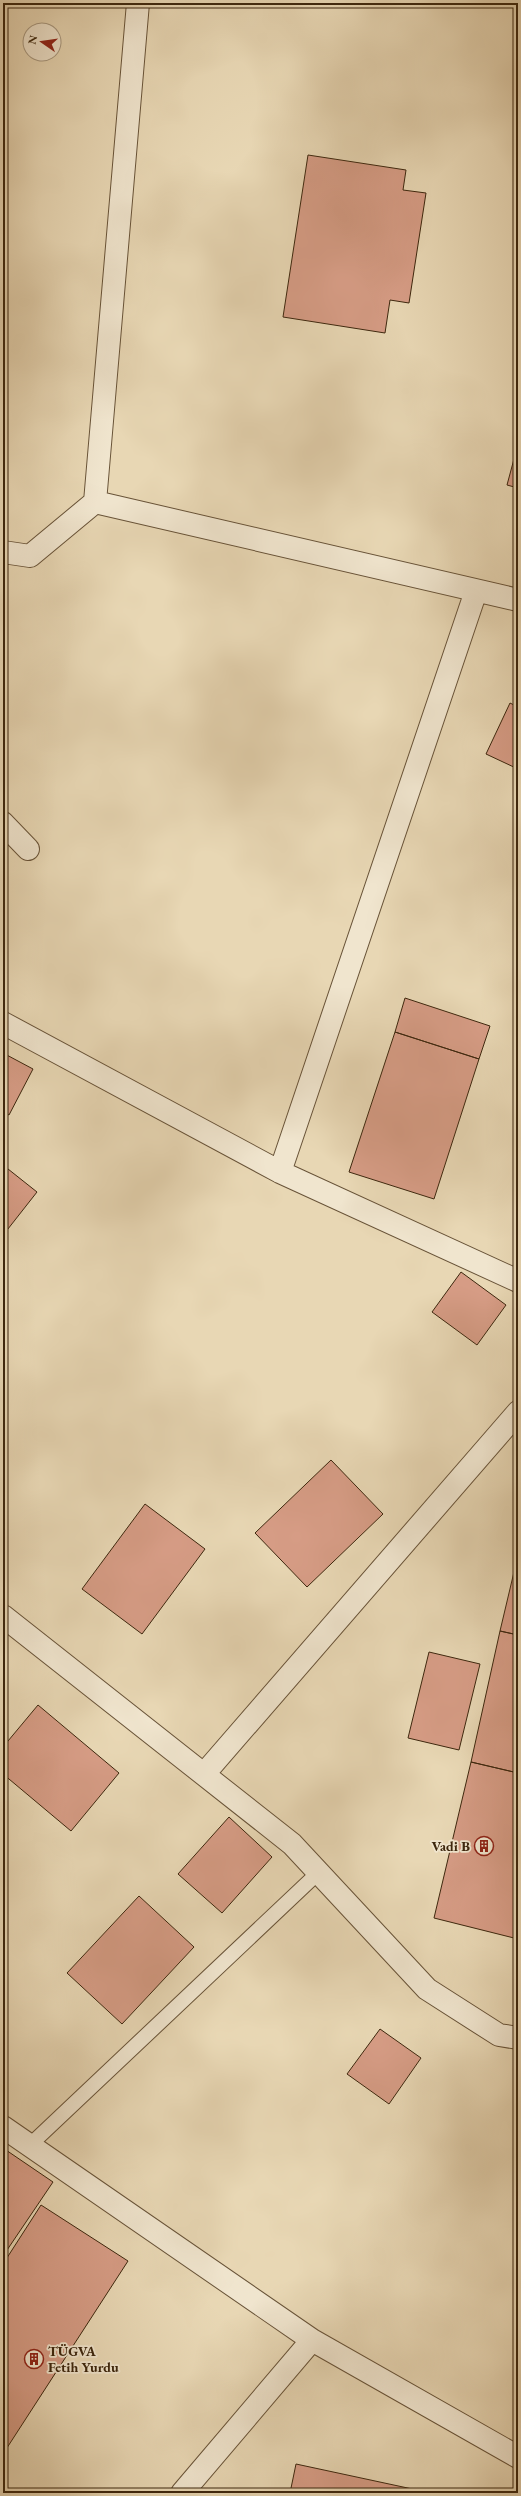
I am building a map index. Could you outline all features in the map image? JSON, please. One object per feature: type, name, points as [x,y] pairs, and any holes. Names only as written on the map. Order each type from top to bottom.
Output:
[{"type":"street","points":[[3,552],[30,556],[96,502],[138,3]]},
{"type":"street","points":[[96,502],[518,600]]},
{"type":"street","points":[[280,1172],[476,591]]},
{"type":"street","points":[[3,823],[28,849]]},
{"type":"street","points":[[3,1023],[280,1172],[518,1281]]},
{"type":"street","points":[[204,1774],[518,1412]]},
{"type":"street","points":[[3,1616],[292,1844],[427,1989],[498,2035],[518,2038]]},
{"type":"street","points":[[3,2127],[312,2340],[518,2457]]},
{"type":"street","points":[[182,2493],[312,2340]]},
{"type":"lane","points":[[29,2146],[319,1872]]},
{"type":"building","points":[[308,155],[406,170],[403,190],[426,193],[409,303],[390,300],[385,333],[283,317]]},
{"type":"building","points":[[518,444],[518,488],[507,485]]},
{"type":"building","points":[[510,703],[518,707],[518,769],[486,754]]},
{"type":"building","points":[[405,998],[490,1026],[479,1059],[395,1032]]},
{"type":"building","points":[[395,1032],[479,1059],[434,1199],[349,1172]]},
{"type":"building","points":[[3,1053],[33,1069],[9,1115],[3,1112]]},
{"type":"building","points":[[3,1165],[37,1192],[4,1234],[3,1233]]},
{"type":"building","points":[[461,1272],[506,1305],[477,1345],[432,1312]]},
{"type":"building","points":[[331,1460],[383,1514],[307,1587],[255,1533]]},
{"type":"building","points":[[145,1504],[205,1549],[142,1634],[82,1589]]},
{"type":"building","points":[[518,1555],[518,1635],[500,1631]]},
{"type":"building","points":[[500,1631],[518,1635],[518,1773],[471,1762]]},
{"type":"building","points":[[429,1652],[480,1664],[459,1750],[408,1738]]},
{"type":"building","points":[[38,1705],[119,1773],[71,1831],[3,1774],[3,1747]]},
{"type":"building","name":"Vadi B","points":[[471,1762],[518,1773],[518,1939],[434,1918]]},
{"type":"building","points":[[229,1817],[272,1857],[222,1913],[178,1874]]},
{"type":"building","points":[[139,1896],[194,1947],[122,2024],[67,1973]]},
{"type":"building","points":[[380,2029],[421,2058],[389,2104],[347,2074]]},
{"type":"building","points":[[3,2148],[53,2182],[3,2256]]},
{"type":"building","name":"TÜGVA Fetih Yurdu","points":[[41,2205],[128,2261],[3,2454],[3,2264]]},
{"type":"building","points":[[296,2464],[417,2490],[416,2493],[290,2493]]},
{"type":"place","name":"Vadi B","points":[[484,1846]]},
{"type":"place","name":"TÜGVA Fetih Yurdu","points":[[34,2359]]}]
